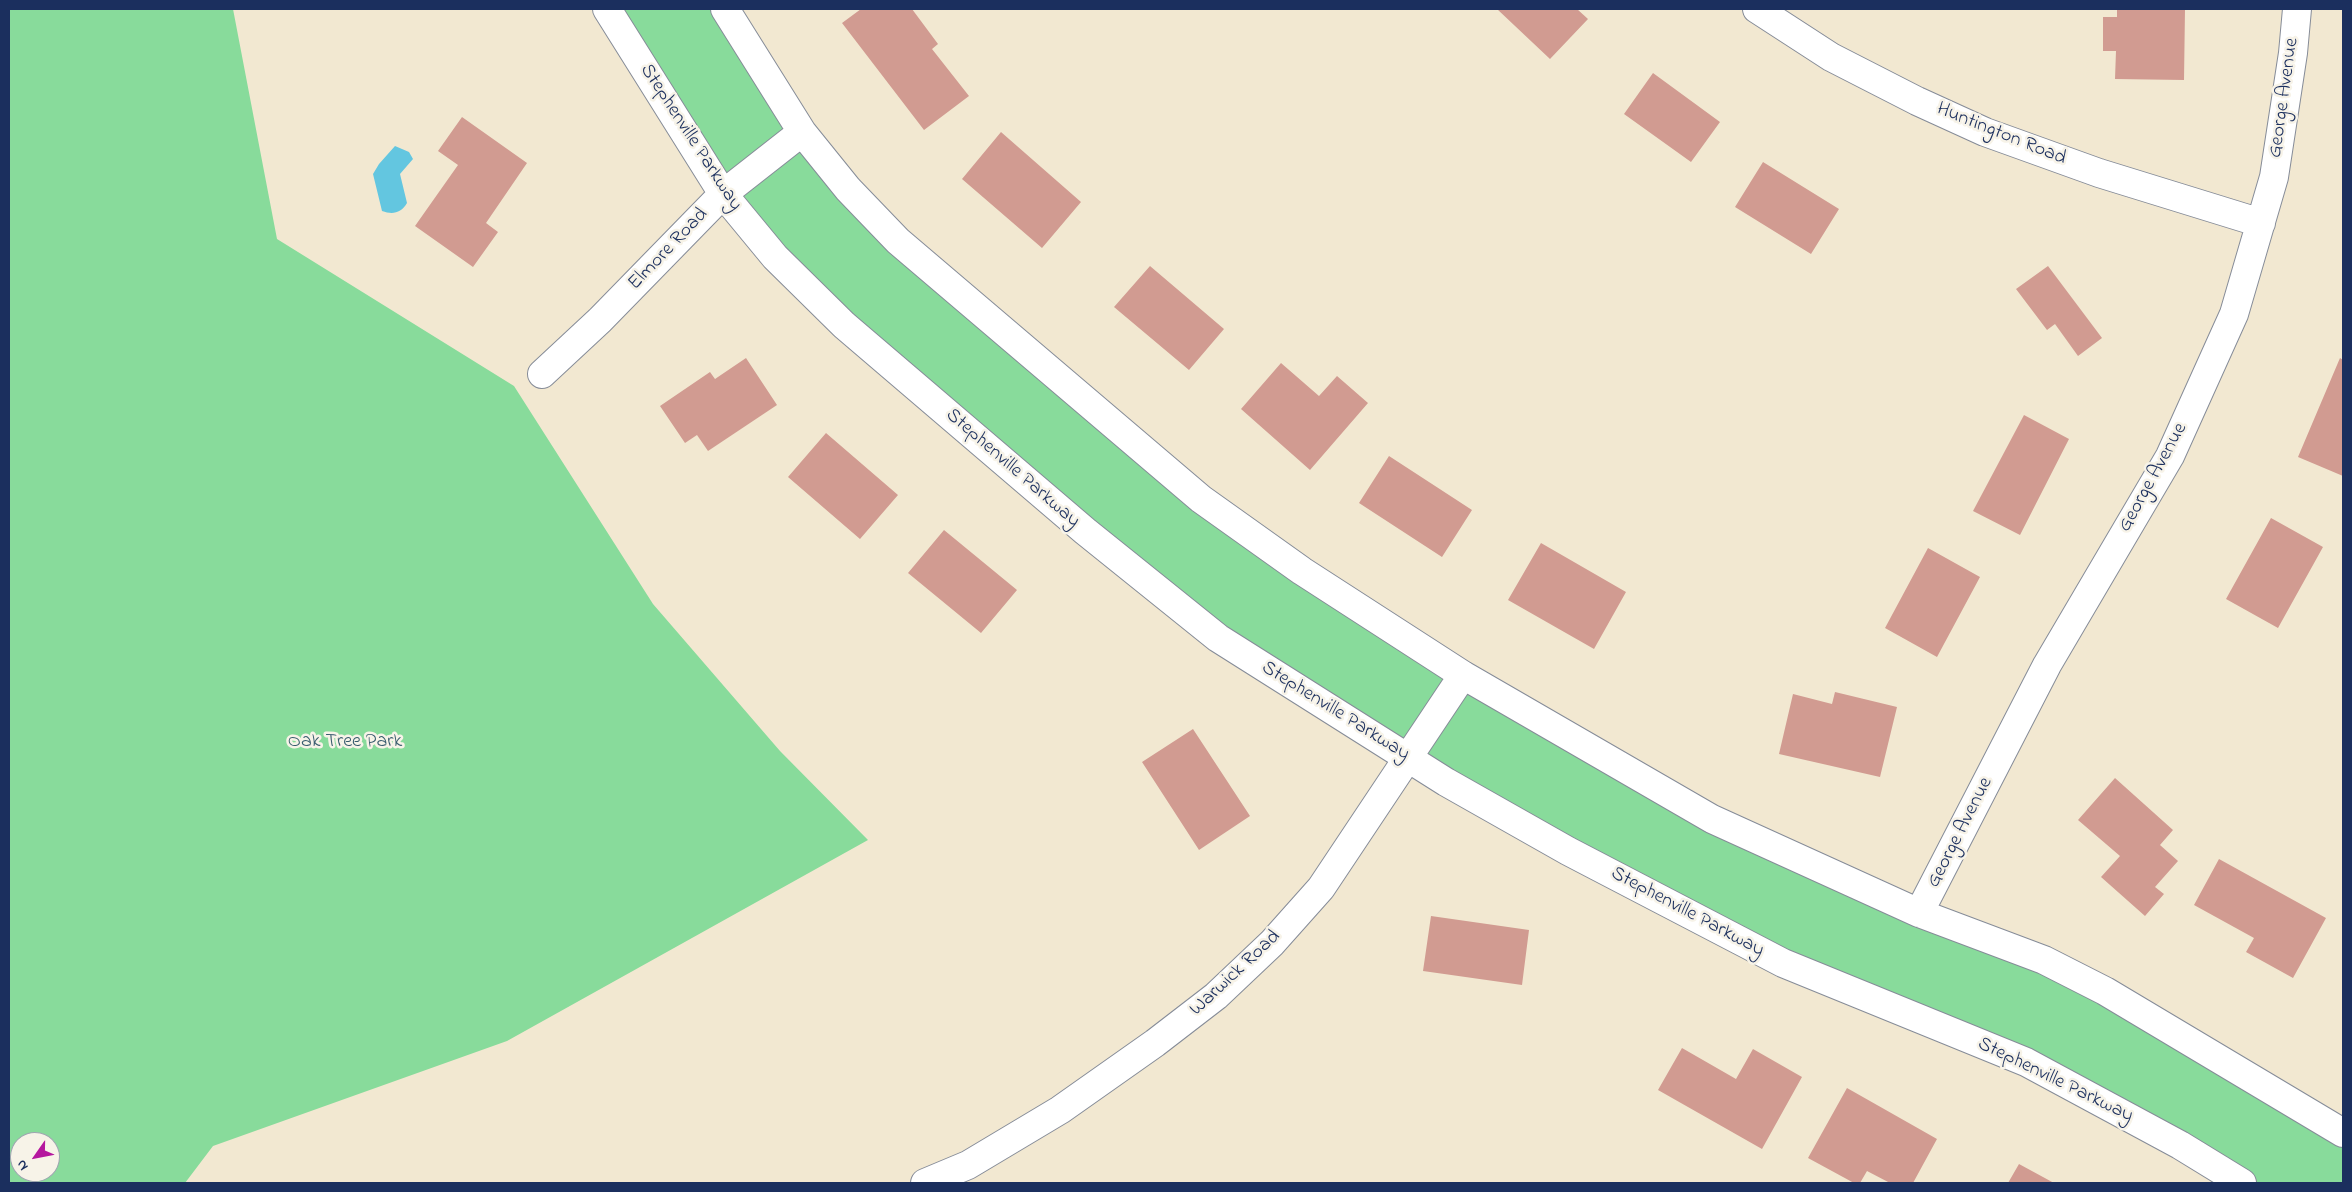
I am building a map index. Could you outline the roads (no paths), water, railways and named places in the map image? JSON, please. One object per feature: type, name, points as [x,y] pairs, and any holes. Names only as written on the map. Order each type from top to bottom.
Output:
[{"type":"street","name":"Stephenville Parkway","points":[[607,9],[723,194],[775,256],[844,325],[1085,532],[1218,638],[1408,758],[1568,851],[1783,962],[2026,1062],[2180,1145],[2242,1183]]},
{"type":"street","points":[[725,9],[802,132],[848,189],[898,241],[1201,499],[1302,571],[1463,675],[1712,819],[1919,912],[2044,960],[2105,991],[2343,1133]]},
{"type":"street","name":"Huntington Road","points":[[1757,9],[1832,57],[1917,101],[1985,132],[2099,173],[2262,223]]},
{"type":"street","name":"George Avenue","points":[[1919,912],[2047,665],[2170,456],[2234,314],[2274,177],[2293,53],[2296,9]]},
{"type":"street","name":"Elmore Road","points":[[542,374],[600,320],[723,194],[802,132]]},
{"type":"street","name":"Warwick Road","points":[[925,1183],[973,1174],[1156,1043],[1216,996],[1272,943],[1321,888],[1463,675]]},
{"type":"water","points":[[395,146],[409,152],[413,159],[400,174],[407,203],[399,211],[390,213],[382,211],[373,174]]},
{"type":"park label","name":"Oak Tree Park","points":[[345,743]]}]
